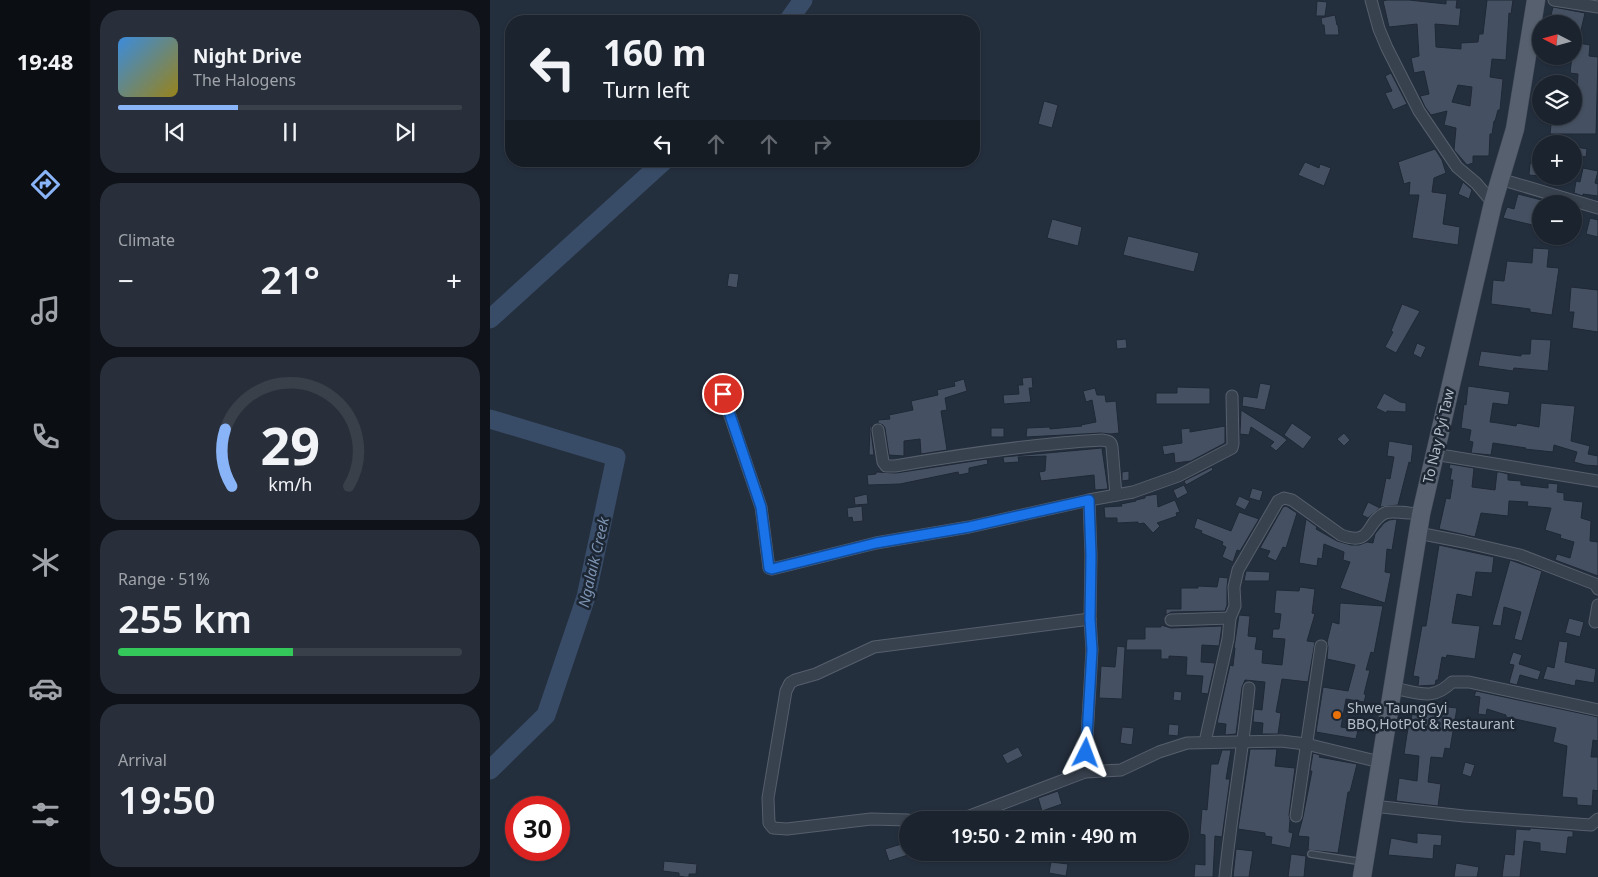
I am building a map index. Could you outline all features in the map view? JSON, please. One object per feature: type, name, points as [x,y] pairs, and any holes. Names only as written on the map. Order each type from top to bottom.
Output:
[{"type":"main road","name":"To Nay Pyi Taw","points":[[1363,870],[1421,514],[1493,203],[1515,130],[1536,0]]},
{"type":"street","points":[[1371,0],[1386,48],[1424,119],[1457,167],[1476,183],[1493,203]]},
{"type":"street","points":[[1554,0],[1598,8]]},
{"type":"street","points":[[1500,180],[1598,208]]},
{"type":"street","points":[[723,394],[761,507],[768,564],[769,568],[772,569],[876,543],[969,527],[1133,492],[1178,476],[1232,448],[1232,396]]},
{"type":"street","points":[[878,430],[883,462],[886,466],[1043,444],[1108,441],[1112,447],[1116,495]]},
{"type":"street","points":[[1434,454],[1598,480]]},
{"type":"street","points":[[1204,742],[1226,648],[1230,618],[1235,606],[1234,587],[1238,570],[1278,501],[1284,498],[1292,500],[1341,535],[1350,539],[1359,539],[1369,532],[1386,512],[1421,514]]},
{"type":"street","points":[[1085,772],[1092,650],[1089,500]]},
{"type":"street","points":[[1418,533],[1520,555],[1595,584],[1598,589]]},
{"type":"street","points":[[1595,622],[1598,605]]},
{"type":"street","points":[[1171,620],[1230,618]]},
{"type":"street","points":[[899,820],[871,819],[787,829],[773,828],[768,823],[768,798],[786,691],[790,683],[816,674],[874,647],[1090,619]]},
{"type":"street","points":[[1296,816],[1321,646]]},
{"type":"street","points":[[1392,688],[1432,695],[1439,693],[1452,682],[1469,682],[1598,710]]},
{"type":"street","points":[[1224,877],[1244,742],[1249,688]]},
{"type":"street","points":[[987,811],[1085,772],[1121,770],[1159,752],[1187,743],[1282,740],[1380,762]]},
{"type":"street","points":[[1373,806],[1464,816],[1591,825],[1598,820]]},
{"type":"lane","points":[[1311,854],[1363,870]]},
{"type":"building","points":[[1409,0],[1446,4],[1446,0],[1457,0],[1456,8],[1461,8],[1459,26],[1435,24],[1436,47],[1461,49],[1461,43],[1478,42],[1479,34],[1483,34],[1487,0],[1513,0],[1511,14],[1509,13],[1506,60],[1492,59],[1490,77],[1503,79],[1500,110],[1498,110],[1494,121],[1492,134],[1490,134],[1489,156],[1473,156],[1473,163],[1467,165],[1454,150],[1456,128],[1444,125],[1447,111],[1431,115],[1420,96],[1429,94],[1424,71],[1414,73],[1411,58],[1419,56],[1417,24],[1389,27],[1383,1]],"holes":[[[1458,85],[1472,87],[1470,106],[1452,102]]]},
{"type":"building","points":[[1317,1],[1327,2],[1325,16],[1316,16]]},
{"type":"building","points":[[1553,7],[1585,13],[1582,26],[1582,15],[1551,15]]},
{"type":"building","points":[[1335,15],[1339,35],[1325,35],[1321,18]]},
{"type":"building","points":[[1582,44],[1590,45],[1589,56],[1598,57],[1596,134],[1550,134],[1551,125],[1582,125],[1582,75],[1570,73],[1571,65],[1582,65]]},
{"type":"building","points":[[1391,73],[1407,104],[1393,110],[1385,93],[1392,91],[1385,76]]},
{"type":"building","points":[[1044,101],[1058,105],[1052,128],[1038,124]]},
{"type":"building","points":[[1582,148],[1587,149],[1586,157],[1582,156]]},
{"type":"building","points":[[1435,149],[1442,160],[1446,173],[1434,178],[1432,192],[1447,194],[1443,224],[1460,227],[1458,245],[1412,238],[1419,195],[1409,195],[1410,182],[1404,184],[1398,162]]},
{"type":"building","points":[[1305,162],[1319,168],[1320,164],[1331,168],[1324,186],[1298,175]]},
{"type":"building","points":[[1530,163],[1532,163],[1532,175],[1529,175]]},
{"type":"building","points":[[1583,168],[1598,171],[1595,183],[1598,184],[1598,196],[1583,194],[1583,196],[1574,193],[1575,185],[1582,185]]},
{"type":"building","points":[[1463,182],[1472,190],[1469,199],[1458,194]]},
{"type":"building","points":[[1518,194],[1532,198],[1532,225],[1503,218],[1507,207],[1514,209]]},
{"type":"building","points":[[1590,218],[1598,220],[1598,237],[1586,234]]},
{"type":"building","points":[[1052,219],[1082,227],[1078,246],[1047,238]]},
{"type":"building","points":[[1128,236],[1199,253],[1194,272],[1123,255]]},
{"type":"building","points":[[1533,248],[1549,249],[1547,267],[1559,268],[1552,315],[1530,312],[1530,309],[1491,304],[1493,280],[1504,281],[1507,261],[1532,263]]},
{"type":"building","points":[[729,273],[739,274],[737,288],[727,286]]},
{"type":"building","points":[[1571,287],[1598,290],[1598,332],[1572,328],[1574,312],[1569,312]]},
{"type":"building","points":[[1402,304],[1420,311],[1396,353],[1385,347],[1393,332],[1391,331]]},
{"type":"building","points":[[1126,339],[1127,348],[1117,349],[1116,340]]},
{"type":"building","points":[[1531,339],[1551,340],[1548,371],[1514,368],[1513,371],[1478,366],[1481,351],[1521,356],[1521,354],[1530,354]]},
{"type":"building","points":[[1417,343],[1426,347],[1421,358],[1413,354]]},
{"type":"building","points":[[1032,377],[1033,388],[1029,388],[1031,402],[1004,404],[1003,395],[1019,394],[1018,385],[1023,385],[1022,378]]},
{"type":"building","points":[[964,379],[967,391],[945,398],[947,410],[941,411],[947,450],[921,454],[920,439],[904,441],[904,456],[889,455],[885,428],[878,423],[878,420],[890,419],[889,415],[913,410],[911,401],[938,395],[937,390],[955,386],[954,382]]},
{"type":"building","points":[[1260,383],[1271,385],[1265,410],[1242,406],[1243,396],[1257,398]]},
{"type":"building","points":[[1468,386],[1510,392],[1508,405],[1493,403],[1490,422],[1516,426],[1517,423],[1539,427],[1541,403],[1575,406],[1571,441],[1590,446],[1588,454],[1598,456],[1598,466],[1574,462],[1577,452],[1554,445],[1553,452],[1493,443],[1491,455],[1471,453],[1473,442],[1469,441],[1471,430],[1461,428]]},
{"type":"building","points":[[1177,387],[1210,388],[1210,404],[1156,404],[1156,393],[1177,393]]},
{"type":"building","points":[[1095,388],[1097,395],[1105,395],[1106,402],[1116,401],[1119,433],[1026,437],[1027,428],[1050,427],[1050,429],[1082,426],[1096,422],[1092,400],[1086,402],[1083,391]]},
{"type":"building","points":[[1384,393],[1400,402],[1406,403],[1406,412],[1387,411],[1386,413],[1376,408]]},
{"type":"building","points":[[1241,410],[1287,440],[1276,451],[1270,446],[1274,442],[1251,427],[1249,435],[1240,434]]},
{"type":"building","points":[[1292,423],[1312,437],[1303,449],[1284,435]]},
{"type":"building","points":[[870,426],[872,426],[874,455],[869,455]]},
{"type":"building","points":[[1225,426],[1225,443],[1191,461],[1175,463],[1174,453],[1164,455],[1162,446],[1182,443],[1181,429],[1190,428],[1190,432]]},
{"type":"building","points":[[991,428],[1004,428],[1004,437],[991,437]]},
{"type":"building","points":[[1344,433],[1350,440],[1344,446],[1337,439]]},
{"type":"building","points":[[1389,441],[1413,445],[1411,463],[1409,462],[1398,505],[1380,508],[1386,478],[1390,479],[1394,457],[1387,456]]},
{"type":"building","points":[[1105,448],[1102,449],[1108,489],[1095,490],[1094,475],[1041,481],[1039,472],[1045,471],[1046,456],[1018,457],[1019,462],[1004,463],[1003,457]]},
{"type":"building","points":[[987,459],[988,464],[969,468],[969,473],[959,475],[958,472],[900,484],[868,485],[867,475],[876,474],[876,472],[896,473]]},
{"type":"building","points":[[1450,464],[1474,468],[1472,487],[1495,490],[1497,472],[1500,472],[1508,474],[1508,480],[1521,481],[1521,485],[1548,488],[1548,483],[1558,484],[1557,492],[1564,493],[1564,500],[1583,502],[1581,518],[1591,521],[1590,541],[1598,542],[1598,576],[1555,560],[1557,554],[1570,558],[1574,542],[1560,538],[1561,535],[1545,530],[1551,508],[1527,506],[1528,502],[1509,501],[1508,516],[1481,513],[1475,537],[1439,529],[1446,498],[1450,499],[1453,480],[1450,480],[1452,469],[1449,468]]},
{"type":"building","points":[[1212,467],[1213,470],[1186,485],[1184,481]]},
{"type":"building","points":[[1129,471],[1129,480],[1122,481],[1122,472]]},
{"type":"building","points":[[1184,485],[1188,493],[1177,499],[1173,490]]},
{"type":"building","points":[[1252,488],[1263,491],[1260,501],[1249,498]]},
{"type":"building","points":[[867,494],[868,504],[855,505],[854,497]]},
{"type":"building","points":[[1157,494],[1158,507],[1175,500],[1180,512],[1176,513],[1177,516],[1157,523],[1160,526],[1153,533],[1144,523],[1117,523],[1117,518],[1105,518],[1104,507],[1122,506],[1121,504]]},
{"type":"building","points":[[1239,496],[1250,501],[1245,510],[1235,505]]},
{"type":"building","points":[[1368,502],[1380,508],[1368,518],[1362,515]]},
{"type":"building","points":[[862,506],[863,521],[853,522],[852,517],[848,518],[847,508]]},
{"type":"building","points":[[1286,506],[1297,513],[1286,548],[1283,547],[1276,561],[1267,557],[1270,551],[1260,548],[1283,507]]},
{"type":"building","points":[[1239,512],[1259,519],[1240,551],[1237,550],[1233,562],[1222,557],[1226,547],[1222,545],[1223,542],[1194,528],[1197,518],[1231,531]]},
{"type":"building","points":[[1306,519],[1317,527],[1316,529],[1337,541],[1359,545],[1367,542],[1373,543],[1375,534],[1384,523],[1397,519],[1392,550],[1387,549],[1385,572],[1391,573],[1385,603],[1340,588],[1350,562],[1343,560],[1344,552],[1324,544],[1322,559],[1318,558],[1317,566],[1299,563]]},
{"type":"building","points":[[1439,545],[1494,557],[1492,573],[1476,572],[1472,597],[1457,594],[1452,623],[1480,626],[1475,659],[1447,655],[1446,658],[1442,657],[1438,680],[1436,680],[1435,685],[1418,686],[1419,677],[1413,676],[1422,626],[1426,626]]},
{"type":"building","points":[[1510,560],[1542,571],[1522,641],[1514,639],[1521,612],[1504,607],[1501,626],[1492,625]]},
{"type":"building","points":[[1246,571],[1270,572],[1269,581],[1244,581]]},
{"type":"building","points":[[1219,577],[1228,578],[1225,611],[1171,612],[1166,615],[1166,609],[1181,609],[1181,588],[1198,588],[1198,586],[1217,587]]},
{"type":"building","points":[[1300,587],[1315,589],[1312,613],[1315,614],[1307,641],[1315,642],[1308,682],[1282,679],[1276,712],[1281,713],[1278,734],[1262,734],[1263,723],[1253,722],[1254,709],[1262,710],[1265,682],[1245,680],[1242,687],[1236,734],[1225,735],[1226,724],[1217,723],[1230,665],[1233,666],[1239,615],[1250,616],[1248,636],[1257,637],[1255,649],[1263,650],[1262,663],[1282,665],[1285,639],[1272,638],[1273,629],[1279,629],[1281,614],[1274,613],[1276,590],[1299,591]]},
{"type":"building","points":[[1340,603],[1383,606],[1374,653],[1371,652],[1366,670],[1370,670],[1364,702],[1346,699],[1341,727],[1358,730],[1356,739],[1316,732],[1323,687],[1348,691],[1355,665],[1327,659],[1327,642],[1332,622],[1339,624]]},
{"type":"building","points":[[1569,618],[1584,622],[1580,637],[1565,633]]},
{"type":"building","points":[[1161,625],[1171,628],[1222,626],[1219,646],[1202,645],[1201,662],[1215,663],[1208,694],[1201,693],[1203,676],[1186,675],[1187,657],[1169,656],[1169,659],[1161,659],[1161,650],[1126,650],[1127,639],[1145,639],[1145,627],[1161,627]]},
{"type":"building","points":[[1559,641],[1568,642],[1565,662],[1596,669],[1594,683],[1576,680],[1575,686],[1543,679],[1547,666],[1554,668]]},
{"type":"building","points":[[1117,646],[1125,647],[1122,699],[1099,698],[1101,666],[1115,667]]},
{"type":"building","points":[[1513,652],[1522,655],[1519,664],[1541,671],[1538,680],[1520,675],[1517,685],[1509,683],[1514,665],[1509,664]]},
{"type":"building","points":[[1174,691],[1182,692],[1181,701],[1173,700]]},
{"type":"building","points":[[1476,691],[1598,717],[1598,741],[1593,740],[1591,757],[1598,757],[1598,791],[1593,790],[1592,806],[1577,805],[1577,798],[1562,797],[1567,746],[1553,742],[1556,728],[1506,717],[1506,715],[1487,709],[1486,715],[1478,714],[1480,697],[1474,696]]},
{"type":"building","points":[[1413,703],[1457,708],[1450,749],[1445,748],[1443,758],[1431,757],[1428,782],[1441,784],[1438,806],[1396,801],[1399,778],[1417,781],[1419,756],[1404,754]]},
{"type":"building","points":[[1169,724],[1179,725],[1178,736],[1168,735]]},
{"type":"building","points":[[1122,727],[1134,728],[1132,745],[1120,743]]},
{"type":"building","points":[[1018,747],[1023,756],[1007,764],[1002,755]]},
{"type":"building","points":[[1250,749],[1277,749],[1275,766],[1295,768],[1289,815],[1289,832],[1293,833],[1290,848],[1271,844],[1272,837],[1265,836],[1265,833],[1238,829]]},
{"type":"building","points":[[1222,750],[1231,750],[1226,779],[1230,779],[1222,837],[1215,836],[1213,877],[1194,877],[1195,864],[1205,865],[1205,835],[1200,834],[1202,809],[1207,810],[1211,764],[1218,764]]},
{"type":"building","points":[[1313,753],[1320,755],[1319,757],[1357,764],[1350,792],[1348,792],[1338,853],[1308,850],[1309,837],[1298,836],[1312,771],[1310,771]]},
{"type":"building","points":[[1465,762],[1475,765],[1471,777],[1462,774]]},
{"type":"building","points":[[1058,791],[1062,804],[1042,811],[1038,798]]},
{"type":"building","points":[[1530,828],[1573,831],[1573,837],[1568,837],[1566,854],[1540,851],[1540,843],[1524,841],[1520,877],[1502,877],[1505,854],[1514,855],[1516,829],[1530,830]]},
{"type":"building","points":[[1417,833],[1442,835],[1441,846],[1434,845],[1433,859],[1388,855],[1391,838],[1417,843]]},
{"type":"building","points":[[899,845],[899,858],[889,861],[885,849]]},
{"type":"building","points":[[1236,849],[1253,851],[1249,877],[1233,877]]},
{"type":"building","points":[[1291,854],[1306,856],[1304,877],[1288,877]]},
{"type":"building","points":[[664,861],[697,864],[696,874],[689,874],[689,877],[685,877],[679,876],[679,873],[663,871]]},
{"type":"building","points":[[1051,862],[1068,864],[1066,876],[1049,873]]},
{"type":"building","points":[[1456,863],[1479,867],[1477,877],[1454,877]]},
{"type":"waterway","name":"Ngalaik Creek","points":[[792,15],[803,0]]},
{"type":"waterway","name":"Ngalaik Creek","points":[[490,319],[657,167]]},
{"type":"waterway","name":"Ngalaik Creek","points":[[490,419],[616,457],[586,597],[546,715],[490,770]]},
{"type":"place","name":"Shwe TaungGyi BBQ,HotPot & Restaurant","points":[[1337,715]]},
{"type":"route","points":[[723,394],[761,507],[768,564],[769,568],[772,569],[876,543],[969,527],[1089,500],[1092,650],[1086,753]]}]
